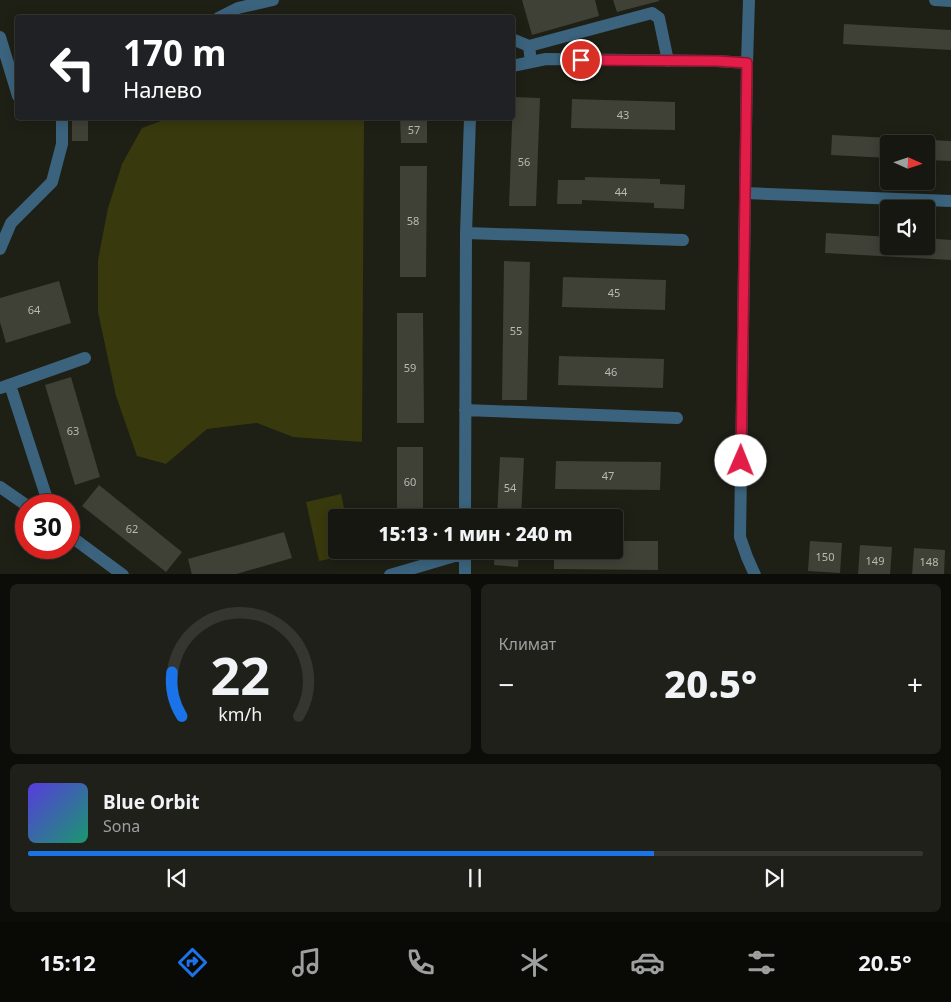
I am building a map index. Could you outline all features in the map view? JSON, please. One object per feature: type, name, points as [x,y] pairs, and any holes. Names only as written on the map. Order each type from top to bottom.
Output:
[{"type":"street","points":[[224,15],[238,8],[273,0]]},
{"type":"street","points":[[749,0],[740,538],[755,574]]},
{"type":"street","points":[[935,0],[951,1]]},
{"type":"street","points":[[515,40],[529,46],[652,13],[659,18],[668,61]]},
{"type":"street","points":[[0,37],[15,86]]},
{"type":"street","points":[[529,46],[531,62]]},
{"type":"street","points":[[515,65],[546,59],[747,63]]},
{"type":"street","points":[[0,249],[6,223],[52,182],[62,144],[62,120]]},
{"type":"street","points":[[465,509],[466,233],[470,120]]},
{"type":"street","points":[[745,194],[951,201]]},
{"type":"street","points":[[466,233],[683,240]]},
{"type":"street","points":[[45,494],[5,387],[85,358]]},
{"type":"street","points":[[465,410],[677,418]]},
{"type":"street","points":[[0,487],[15,497]]},
{"type":"street","points":[[80,543],[123,574]]},
{"type":"street","points":[[390,574],[406,573],[445,559]]},
{"type":"street","points":[[465,559],[465,574]]},
{"type":"shaded area","points":[[164,120],[364,120],[362,442],[293,437],[257,423],[207,429],[166,464],[137,456],[116,396],[98,312],[98,260],[108,208],[122,164],[142,128]]},
{"type":"shaded area","points":[[341,494],[344,509],[328,509],[329,559],[319,561],[306,502]]},
{"type":"building","points":[[522,0],[595,0],[599,16],[532,35]]},
{"type":"building","points":[[613,0],[659,0],[659,1],[617,12]]},
{"type":"building","points":[[844,24],[951,30],[951,50],[843,44]]},
{"type":"building","points":[[515,97],[540,98],[536,206],[509,206],[512,120],[515,120]]},
{"type":"building","points":[[572,99],[675,102],[675,130],[571,128]]},
{"type":"building","points":[[72,120],[88,120],[88,141],[72,141]]},
{"type":"building","points":[[400,120],[427,120],[427,143],[401,143]]},
{"type":"building","points":[[832,135],[880,137],[880,158],[831,155]]},
{"type":"building","points":[[935,140],[951,141],[951,161],[935,160]]},
{"type":"building","points":[[400,166],[427,166],[426,277],[400,277]]},
{"type":"building","points":[[585,177],[660,179],[660,184],[685,185],[684,209],[654,208],[654,203],[582,200],[582,204],[557,204],[558,180],[585,180]]},
{"type":"building","points":[[826,233],[880,236],[880,255],[935,255],[935,239],[951,240],[951,260],[825,253]]},
{"type":"building","points":[[504,261],[530,262],[527,400],[502,400]]},
{"type":"building","points":[[563,277],[666,280],[665,310],[562,307]]},
{"type":"building","points":[[59,281],[71,323],[6,343],[0,322],[0,298]]},
{"type":"building","points":[[397,313],[423,313],[424,423],[397,423]]},
{"type":"building","points":[[559,356],[664,359],[663,388],[558,385]]},
{"type":"building","points":[[71,377],[100,477],[75,485],[45,385]]},
{"type":"building","points":[[397,447],[423,447],[423,509],[397,509]]},
{"type":"building","points":[[500,457],[524,458],[521,509],[497,509]]},
{"type":"building","points":[[556,461],[661,462],[660,490],[555,489]]},
{"type":"building","points":[[99,485],[182,552],[166,572],[82,506]]},
{"type":"building","points":[[284,532],[292,558],[236,574],[192,574],[188,559]]},
{"type":"building","points":[[623,541],[658,541],[658,570],[554,569],[554,559],[623,559]]},
{"type":"building","points":[[810,541],[842,543],[840,573],[808,571]]},
{"type":"building","points":[[860,545],[892,547],[890,574],[858,574]]},
{"type":"building","points":[[914,548],[945,550],[944,574],[912,574]]},
{"type":"building","points":[[494,559],[518,559],[518,567],[494,565]]},
{"type":"route","points":[[581,60],[747,63],[741,461]]}]
